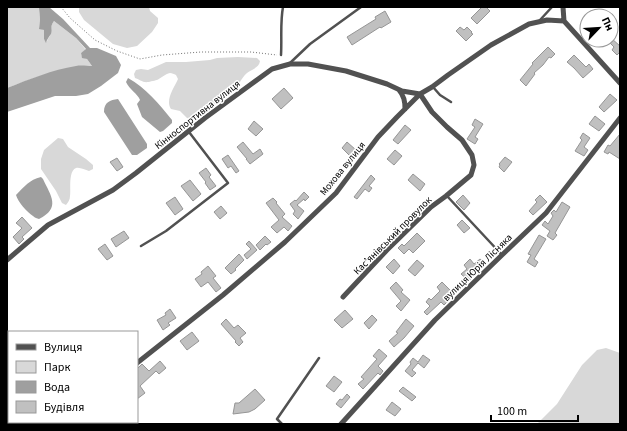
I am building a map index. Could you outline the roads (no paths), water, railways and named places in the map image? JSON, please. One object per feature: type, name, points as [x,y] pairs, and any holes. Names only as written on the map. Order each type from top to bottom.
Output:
[{"type":"street","points":[[562,7],[564,20],[620,83]]},
{"type":"street","name":"Мохова вулиця","points":[[138,362],[223,295],[285,242],[336,193],[378,137],[420,94],[491,45],[529,24],[546,20],[564,20]]},
{"type":"street","name":"Кінноспортивна вулиця","points":[[7,260],[48,225],[113,190],[210,114],[272,69],[290,64],[308,64],[346,71],[387,84],[402,91],[420,94]]},
{"type":"street","points":[[396,88],[404,96],[406,102],[405,109]]},
{"type":"street","name":"Касʼянівський провулок","points":[[343,297],[431,206],[446,196],[471,175],[474,165],[472,155],[462,140],[432,112],[420,94]]},
{"type":"street","name":"вулиця Юрія Лісняка","points":[[341,424],[435,320],[546,213],[620,118]]},
{"type":"lane","points":[[281,55],[282,45],[280,33],[283,7]]},
{"type":"lane","points":[[290,64],[310,44],[361,7]]},
{"type":"lane","points":[[539,21],[552,7]]},
{"type":"lane","points":[[432,87],[440,95],[452,102]]},
{"type":"lane","points":[[141,246],[166,230],[228,184],[189,131]]},
{"type":"lane","points":[[446,196],[502,255]]},
{"type":"lane","points":[[282,424],[277,419],[319,358]]},
{"type":"water","points":[[38,7],[49,7],[63,19],[90,48],[97,48],[116,56],[121,65],[118,73],[88,94],[76,96],[55,96],[7,112],[7,88],[58,70],[78,66],[92,66],[87,59],[82,58],[81,53],[86,49],[76,38],[54,21],[51,34],[46,43],[44,39],[44,30],[39,29],[40,19]]},
{"type":"water","points":[[128,78],[146,91],[172,120],[172,123],[163,131],[160,132],[142,117],[137,104],[140,100],[127,85],[126,82]]},
{"type":"water","points":[[118,99],[147,144],[147,148],[137,155],[132,155],[104,112],[105,106],[108,102]]},
{"type":"water","points":[[41,177],[51,196],[52,206],[46,215],[39,219],[34,217],[26,209],[16,195],[30,182]]}]
